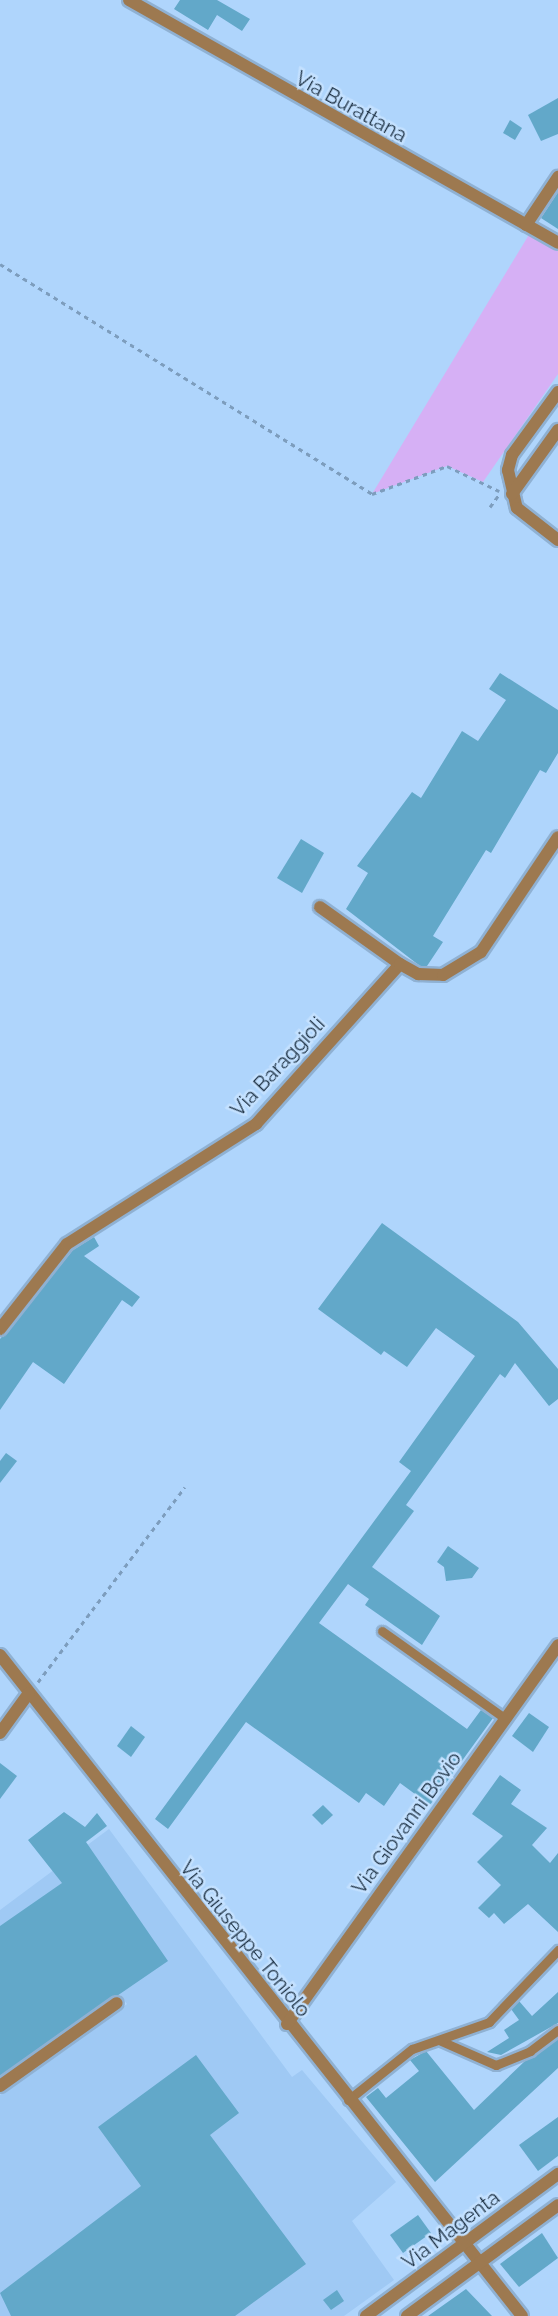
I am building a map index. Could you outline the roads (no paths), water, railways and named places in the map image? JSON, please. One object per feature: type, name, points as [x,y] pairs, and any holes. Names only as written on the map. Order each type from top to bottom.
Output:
[{"type":"street","name":"Via Burattana","points":[[129,0],[558,243]]},
{"type":"street","points":[[526,225],[558,177]]},
{"type":"street","points":[[558,392],[509,459],[506,493],[524,516],[558,540]]},
{"type":"street","points":[[506,493],[558,428],[541,415]]},
{"type":"street","points":[[320,907],[400,963],[435,976],[473,959],[495,937],[558,837]]},
{"type":"street","name":"Via Baraggioli","points":[[0,1329],[67,1244],[256,1124],[400,963]]},
{"type":"street","name":"Via Giovanni Bovio","points":[[288,2024],[558,1645]]},
{"type":"street","name":"Via Giuseppe Toniolo","points":[[0,1655],[348,2100],[522,2316]]},
{"type":"street","points":[[0,1733],[29,1693]]},
{"type":"street","points":[[0,2086],[117,2003]]},
{"type":"street","name":"Via Magenta","points":[[366,2316],[558,2174]]},
{"type":"street","points":[[407,2316],[558,2205]]},
{"type":"lane","points":[[382,1631],[506,1719]]},
{"type":"lane","points":[[348,2100],[412,2049],[489,2022],[558,1950]]},
{"type":"lane","points":[[439,2040],[496,2065],[530,2051],[558,2030]]}]
